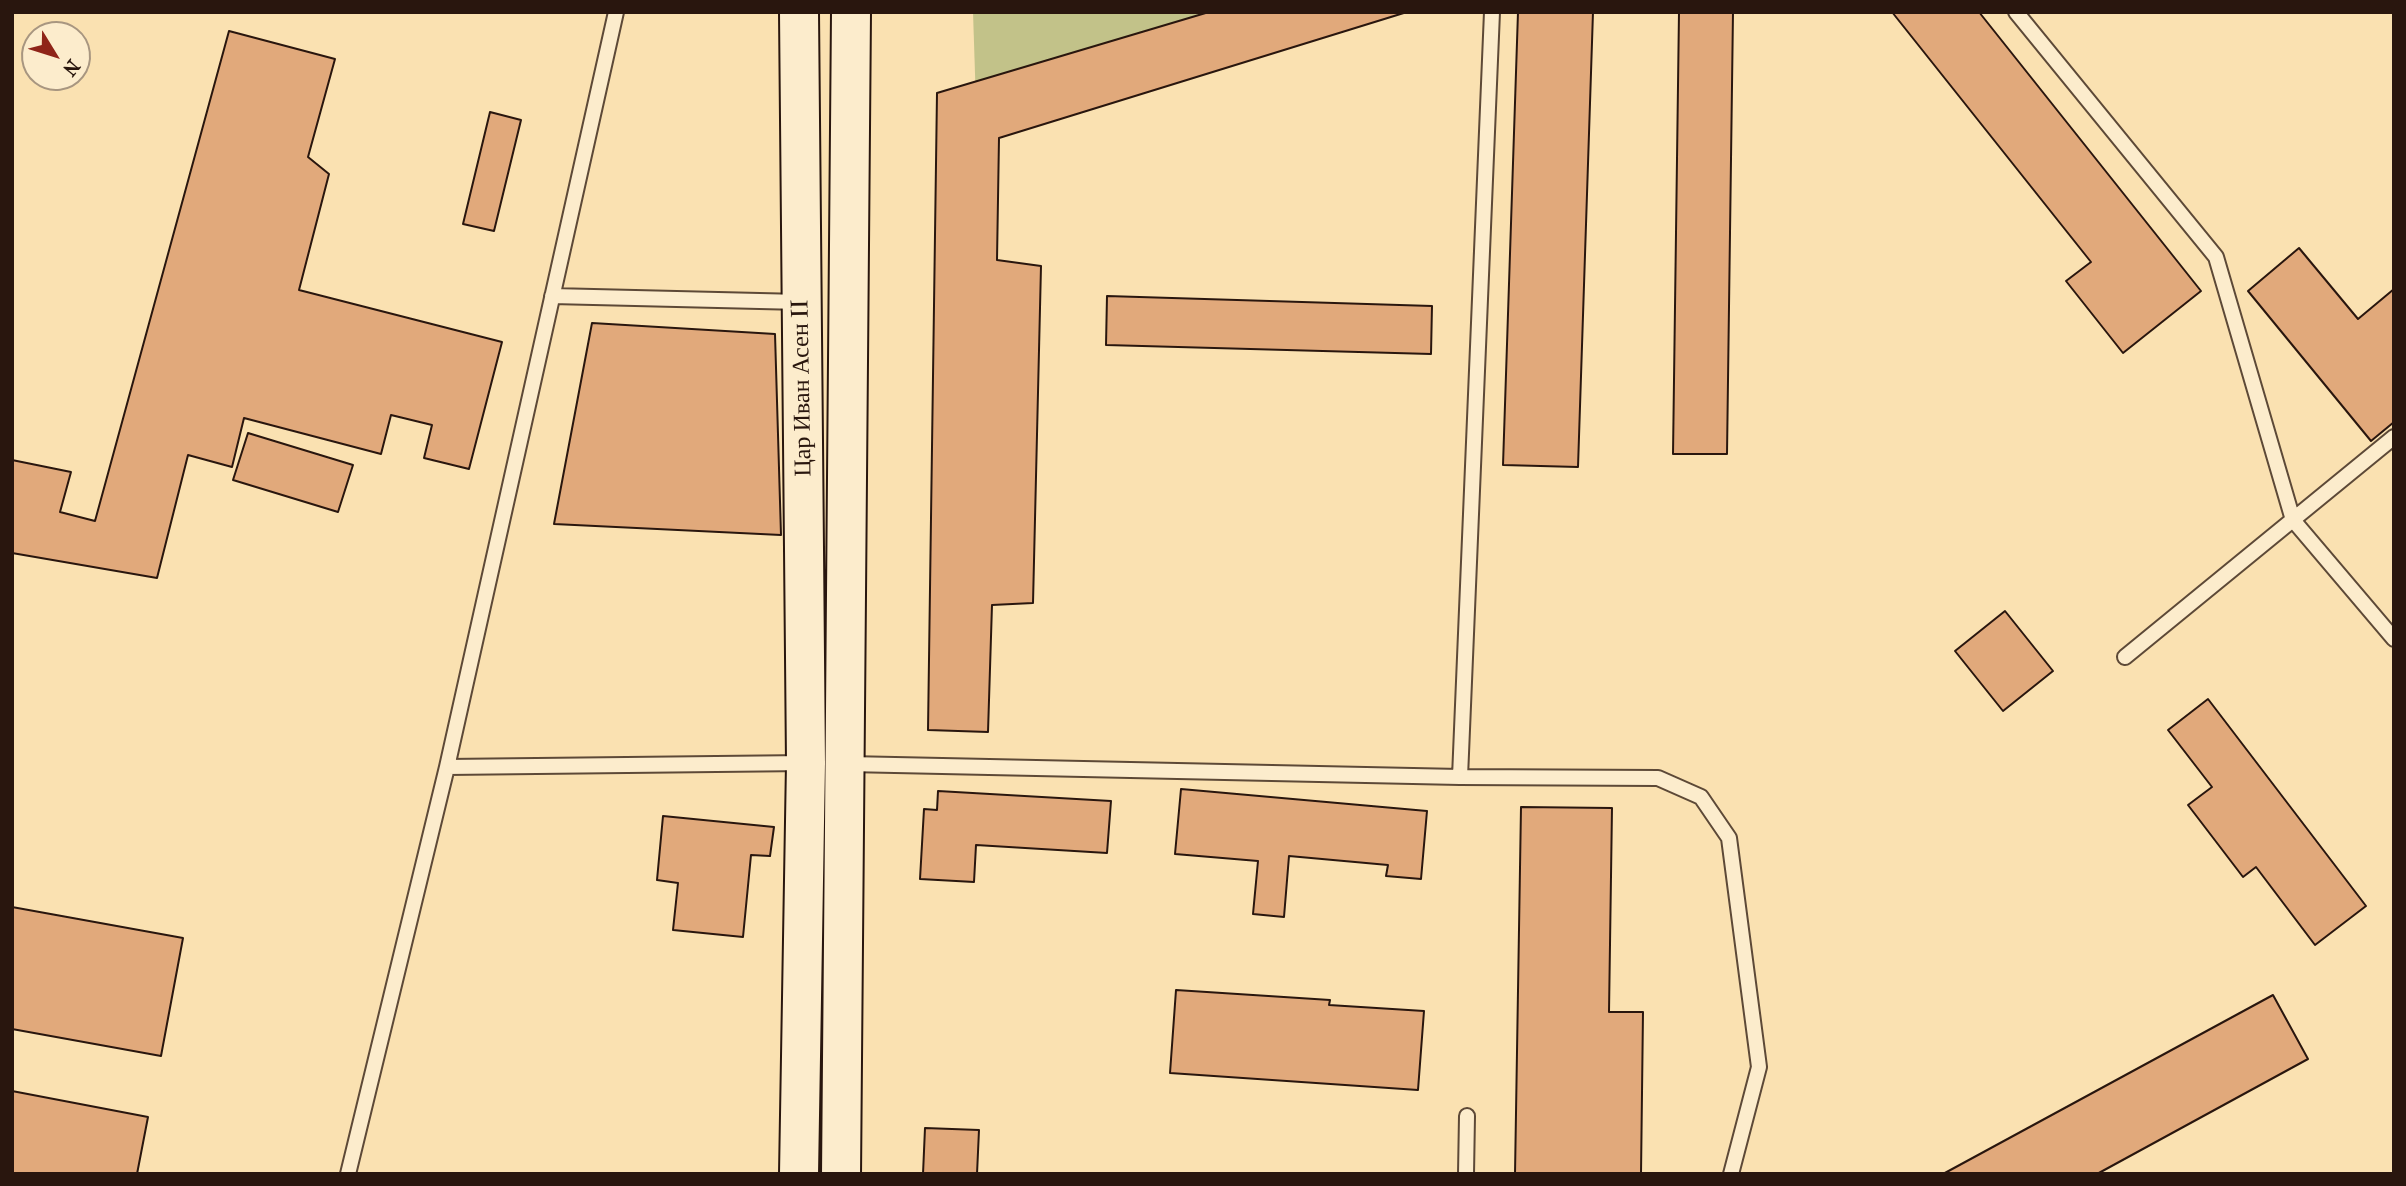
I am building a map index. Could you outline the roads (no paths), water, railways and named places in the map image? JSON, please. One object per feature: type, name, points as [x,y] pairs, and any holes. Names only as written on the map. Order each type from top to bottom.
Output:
[{"type":"street","name":"Цар Иван Асен II","points":[[799,12],[802,302],[826,764]]},
{"type":"street","name":"Цар Иван Асен II","points":[[826,764],[846,714],[851,12]]},
{"type":"street","points":[[799,1174],[826,764]]},
{"type":"street","points":[[826,764],[841,1174]]},
{"type":"lane","points":[[348,1174],[447,767],[616,12]]},
{"type":"lane","points":[[1460,777],[1492,12]]},
{"type":"lane","points":[[2016,12],[2216,257],[2293,520],[2394,639]]},
{"type":"lane","points":[[552,296],[802,302]]},
{"type":"lane","points":[[2125,657],[2394,437]]},
{"type":"lane","points":[[447,767],[826,764],[1460,777],[1658,778],[1701,797],[1729,838],[1759,1067],[1731,1174]]},
{"type":"lane","points":[[1466,1174],[1467,1116]]}]
